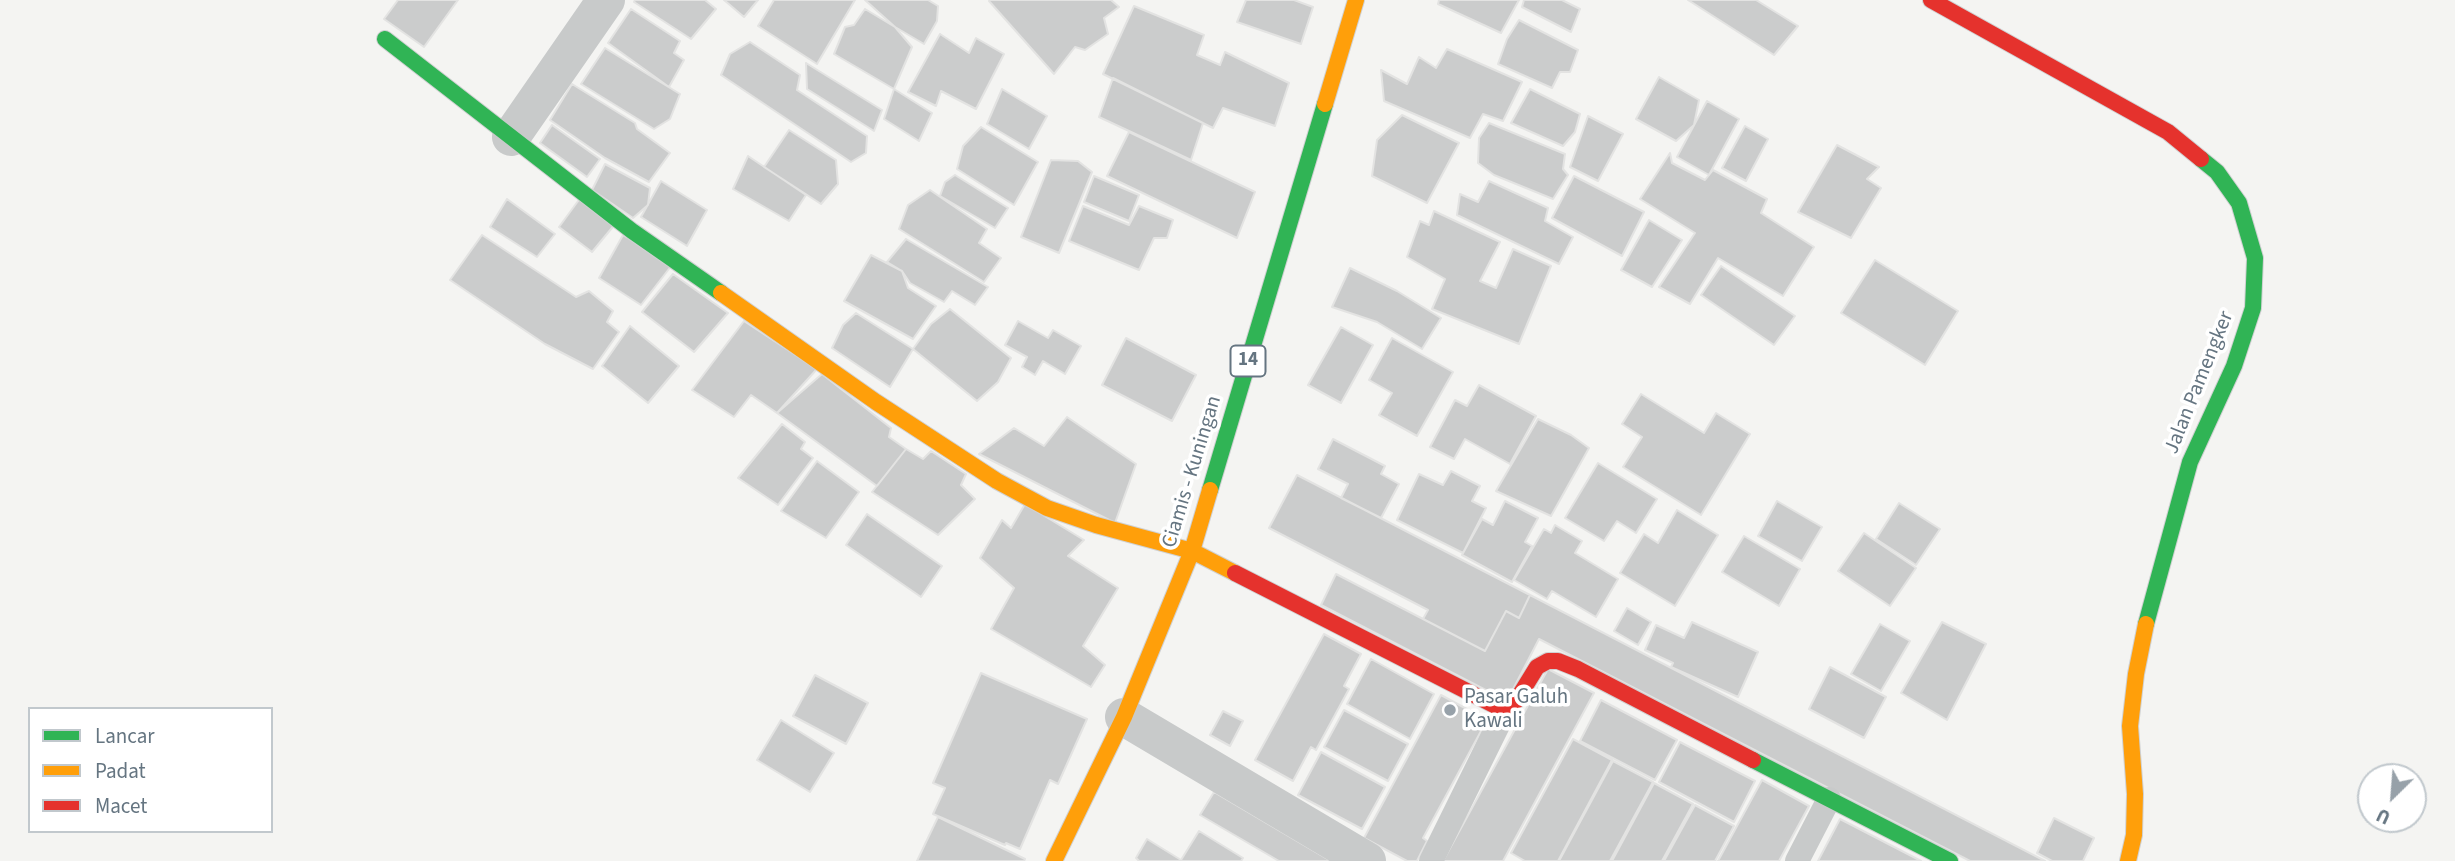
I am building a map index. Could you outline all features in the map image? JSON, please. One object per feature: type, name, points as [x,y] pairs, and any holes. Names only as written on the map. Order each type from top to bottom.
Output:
[{"type":"main road","name":"Ciamis - Kuningan","points":[[1054,861],[1124,718],[1192,551],[1356,0]]},
{"type":"main road","name":"Jalan Pamengker","points":[[1931,0],[2168,132],[2217,172],[2239,203],[2255,258],[2253,308],[2234,366],[2190,462],[2146,622],[2130,726],[2135,808],[2134,835],[2128,861]]},
{"type":"main road","points":[[384,39],[632,231],[876,402],[997,481],[1047,508],[1096,525],[1192,551],[1484,701],[1507,706],[1516,701],[1537,667],[1548,661],[1558,661],[1950,861]]},
{"type":"street","points":[[511,137],[606,0]]},
{"type":"street","points":[[1124,718],[1367,861]]},
{"type":"lane","points":[[1431,861],[1507,706]]},
{"type":"lane","points":[[1797,861],[1829,799]]},
{"type":"building","points":[[398,0],[458,0],[424,47],[384,19]]},
{"type":"building","points":[[705,0],[716,9],[691,39],[634,2]]},
{"type":"building","points":[[724,0],[758,0],[744,17]]},
{"type":"building","points":[[774,0],[855,0],[817,64],[758,26]]},
{"type":"building","points":[[865,0],[928,0],[938,6],[937,21],[924,44],[895,27]]},
{"type":"building","points":[[990,0],[1111,0],[1119,7],[1104,18],[1108,34],[1085,50],[1075,47],[1054,74]]},
{"type":"building","points":[[1246,0],[1294,0],[1313,7],[1301,44],[1237,22]]},
{"type":"building","points":[[1439,0],[1519,0],[1501,33],[1438,4]]},
{"type":"building","points":[[1524,0],[1562,0],[1580,9],[1571,32],[1522,7]]},
{"type":"building","points":[[1688,0],[1756,0],[1798,26],[1774,55]]},
{"type":"building","points":[[1134,6],[1204,35],[1197,55],[1220,65],[1225,52],[1289,83],[1275,126],[1223,108],[1213,128],[1103,74]]},
{"type":"building","points":[[631,9],[680,41],[674,53],[684,60],[669,87],[608,43]]},
{"type":"building","points":[[865,9],[895,27],[912,47],[894,89],[834,54],[845,27],[854,25]]},
{"type":"building","points":[[1519,20],[1578,50],[1570,72],[1560,72],[1552,88],[1498,64],[1507,39]]},
{"type":"building","points":[[940,34],[969,53],[976,38],[1004,54],[976,109],[941,91],[936,106],[908,92]]},
{"type":"building","points":[[750,42],[800,75],[797,90],[867,136],[866,153],[851,162],[721,75],[730,54]]},
{"type":"building","points":[[605,48],[680,94],[670,119],[654,129],[581,84]]},
{"type":"building","points":[[1447,49],[1522,82],[1503,121],[1483,114],[1470,138],[1384,101],[1381,70],[1407,84],[1419,57],[1436,68]]},
{"type":"building","points":[[806,63],[882,110],[874,131],[807,89]]},
{"type":"building","points":[[1659,77],[1699,100],[1694,125],[1676,141],[1636,119]]},
{"type":"building","points":[[1113,78],[1203,123],[1191,160],[1099,117]]},
{"type":"building","points":[[572,84],[635,123],[637,129],[670,153],[649,182],[605,158],[550,120]]},
{"type":"building","points":[[894,89],[932,113],[919,141],[884,119]]},
{"type":"building","points":[[1002,89],[1047,116],[1029,149],[987,124]]},
{"type":"building","points":[[1530,89],[1580,114],[1575,132],[1563,146],[1511,123]]},
{"type":"building","points":[[1707,101],[1739,119],[1709,175],[1677,157]]},
{"type":"building","points":[[1402,115],[1459,143],[1427,203],[1372,176],[1377,140]]},
{"type":"building","points":[[1588,116],[1623,134],[1598,181],[1570,167]]},
{"type":"building","points":[[1489,123],[1565,154],[1563,169],[1568,175],[1553,199],[1494,175],[1478,163],[1479,138]]},
{"type":"building","points":[[552,125],[600,159],[587,177],[540,143]]},
{"type":"building","points":[[1745,126],[1768,139],[1746,181],[1722,168]]},
{"type":"building","points":[[981,127],[1038,162],[1014,205],[957,169],[963,146]]},
{"type":"building","points":[[789,130],[836,160],[838,184],[821,204],[764,167]]},
{"type":"building","points":[[1129,132],[1255,192],[1237,238],[1107,176]]},
{"type":"building","points":[[1837,145],[1879,167],[1867,179],[1881,188],[1851,238],[1798,212]]},
{"type":"building","points":[[1670,153],[1672,163],[1705,180],[1713,170],[1767,199],[1761,213],[1814,247],[1783,296],[1718,258],[1690,304],[1659,287],[1695,233],[1640,199]]},
{"type":"building","points":[[748,156],[806,195],[789,221],[733,189]]},
{"type":"building","points":[[1051,160],[1078,161],[1092,172],[1059,253],[1021,237]]},
{"type":"building","points":[[605,164],[650,188],[648,205],[633,218],[592,190]]},
{"type":"building","points":[[955,175],[1008,208],[995,228],[940,196],[945,182]]},
{"type":"building","points":[[1094,176],[1139,195],[1129,221],[1084,202]]},
{"type":"building","points":[[1574,176],[1644,212],[1622,256],[1552,218]]},
{"type":"building","points":[[661,181],[707,210],[687,246],[641,217]]},
{"type":"building","points":[[1489,181],[1548,208],[1545,221],[1573,237],[1559,264],[1457,215],[1460,194],[1478,202]]},
{"type":"building","points":[[930,190],[987,229],[979,243],[1001,258],[984,282],[899,229],[908,205]]},
{"type":"building","points":[[581,197],[616,223],[592,252],[559,227]]},
{"type":"building","points":[[507,199],[555,234],[537,257],[490,227]]},
{"type":"building","points":[[1083,206],[1129,225],[1139,206],[1173,220],[1167,238],[1154,238],[1139,270],[1069,241]]},
{"type":"building","points":[[1434,211],[1500,242],[1480,281],[1496,288],[1513,249],[1551,266],[1519,344],[1432,309],[1445,279],[1407,257],[1420,221],[1429,225]]},
{"type":"building","points":[[1649,220],[1682,240],[1652,287],[1621,270]]},
{"type":"building","points":[[482,235],[576,297],[589,291],[613,311],[607,322],[619,332],[593,369],[545,344],[450,280]]},
{"type":"building","points":[[623,235],[672,265],[641,305],[599,278]]},
{"type":"building","points":[[906,239],[988,287],[975,305],[952,291],[944,302],[910,283],[902,271],[887,262]]},
{"type":"building","points":[[871,255],[902,271],[908,288],[936,306],[913,339],[844,301]]},
{"type":"building","points":[[1875,260],[1958,311],[1925,365],[1841,313]]},
{"type":"building","points":[[1721,266],[1795,316],[1774,345],[1701,295]]},
{"type":"building","points":[[1350,268],[1397,291],[1441,318],[1422,349],[1377,322],[1332,307]]},
{"type":"building","points":[[673,274],[728,313],[694,352],[642,312]]},
{"type":"building","points":[[950,309],[1011,358],[998,382],[977,401],[913,349],[931,324]]},
{"type":"building","points":[[856,313],[913,349],[890,387],[832,348],[843,325]]},
{"type":"building","points":[[744,321],[817,369],[777,413],[751,395],[734,417],[692,390]]},
{"type":"building","points":[[1018,321],[1048,338],[1053,330],[1081,346],[1065,374],[1043,361],[1035,375],[1022,367],[1027,357],[1005,345]]},
{"type":"building","points":[[630,326],[679,366],[648,403],[602,366]]},
{"type":"building","points":[[1341,327],[1373,345],[1341,403],[1308,385]]},
{"type":"building","points":[[1126,338],[1196,375],[1172,421],[1102,385]]},
{"type":"building","points":[[1392,338],[1453,372],[1417,436],[1379,415],[1392,393],[1369,380]]},
{"type":"building","points":[[822,374],[891,428],[889,437],[906,449],[877,486],[777,413]]},
{"type":"building","points":[[1479,385],[1536,416],[1510,464],[1465,439],[1454,459],[1430,447],[1455,400],[1467,406]]},
{"type":"building","points":[[1641,394],[1704,433],[1716,413],[1750,434],[1701,515],[1623,467],[1642,437],[1622,424]]},
{"type":"building","points":[[1067,417],[1136,464],[1115,523],[979,454],[1014,428],[1044,446]]},
{"type":"building","points":[[1538,419],[1571,435],[1589,448],[1551,516],[1496,491]]},
{"type":"building","points":[[782,424],[805,442],[801,449],[813,458],[778,505],[738,478]]},
{"type":"building","points":[[1333,439],[1385,466],[1381,474],[1399,484],[1381,518],[1341,498],[1348,484],[1318,469]]},
{"type":"building","points":[[906,449],[923,459],[931,451],[966,474],[961,485],[975,499],[938,535],[872,492]]},
{"type":"building","points":[[817,461],[859,492],[826,538],[781,511]]},
{"type":"building","points":[[1598,463],[1657,499],[1636,533],[1617,521],[1604,541],[1565,518]]},
{"type":"building","points":[[1451,471],[1480,486],[1472,501],[1486,508],[1463,553],[1397,520],[1419,474],[1443,485]]},
{"type":"building","points":[[1297,475],[1530,595],[1519,618],[1506,611],[1485,651],[1423,619],[1428,610],[1269,528]]},
{"type":"building","points":[[1505,501],[1538,518],[1525,542],[1532,546],[1512,582],[1462,555],[1482,519],[1493,525]]},
{"type":"building","points":[[1777,501],[1822,527],[1802,561],[1758,536]]},
{"type":"building","points":[[1899,503],[1940,529],[1916,565],[1876,539]]},
{"type":"building","points":[[1025,504],[1084,540],[1068,556],[1118,588],[1083,646],[1105,665],[1091,687],[991,629],[1014,588],[980,558],[1002,520],[1011,528]]},
{"type":"building","points":[[1677,510],[1718,535],[1675,606],[1620,573],[1644,534],[1658,543]]},
{"type":"building","points":[[867,514],[942,566],[921,597],[846,545]]},
{"type":"building","points":[[1555,525],[1582,541],[1575,553],[1618,579],[1596,617],[1552,591],[1547,599],[1514,580],[1544,529],[1551,533]]},
{"type":"building","points":[[1864,533],[1916,568],[1890,606],[1838,571]]},
{"type":"building","points":[[1744,536],[1800,569],[1779,606],[1722,572]]},
{"type":"building","points":[[1336,574],[1485,651],[1506,611],[1519,618],[1530,595],[2045,861],[1970,861],[1539,639],[1507,701],[1321,605]]},
{"type":"building","points":[[1627,608],[1651,622],[1638,645],[1614,631]]},
{"type":"building","points":[[1692,622],[1758,652],[1738,697],[1671,667],[1673,663],[1645,650],[1656,625],[1684,638]]},
{"type":"building","points":[[1942,622],[1986,644],[1947,720],[1901,693]]},
{"type":"building","points":[[1880,624],[1910,641],[1881,691],[1851,674]]},
{"type":"building","points":[[1324,634],[1361,654],[1344,686],[1349,689],[1316,750],[1311,747],[1293,781],[1255,760]]},
{"type":"building","points":[[1371,659],[1434,694],[1410,739],[1347,704]]},
{"type":"building","points":[[1830,667],[1886,697],[1864,738],[1809,709]]},
{"type":"building","points":[[1548,669],[1594,693],[1503,861],[1443,861]]},
{"type":"building","points":[[981,673],[1087,719],[1058,784],[1050,780],[1020,849],[933,814],[945,788],[933,783]]},
{"type":"building","points":[[815,675],[868,703],[846,744],[793,716]]},
{"type":"building","points":[[1441,695],[1487,720],[1423,838],[1427,841],[1417,861],[1407,861],[1364,838]]},
{"type":"building","points":[[1601,700],[1677,740],[1655,780],[1580,741]]},
{"type":"building","points":[[1344,710],[1408,744],[1388,781],[1324,747]]},
{"type":"building","points":[[1223,711],[1243,721],[1230,746],[1210,735]]},
{"type":"building","points":[[781,720],[834,753],[810,792],[757,760]]},
{"type":"building","points":[[1573,739],[1612,760],[1558,861],[1525,861],[1511,853]]},
{"type":"building","points":[[1680,742],[1755,781],[1734,822],[1659,782]]},
{"type":"building","points":[[1321,752],[1385,787],[1362,829],[1298,795]]},
{"type":"building","points":[[1613,761],[1653,782],[1610,861],[1559,861]]},
{"type":"building","points":[[1762,780],[1809,806],[1779,861],[1718,861]]},
{"type":"building","points":[[1654,783],[1693,804],[1662,861],[1612,861]]},
{"type":"building","points":[[1214,792],[1331,861],[1279,861],[1200,815]]},
{"type":"building","points":[[1695,805],[1734,826],[1715,861],[1664,861]]},
{"type":"building","points":[[938,817],[1025,859],[917,861]]},
{"type":"building","points":[[2054,818],[2094,838],[2083,861],[2052,861],[2037,853]]},
{"type":"building","points":[[1840,819],[1921,861],[1818,861]]},
{"type":"building","points":[[1199,831],[1243,858],[1241,861],[1139,861],[1136,858],[1147,839],[1181,860]]},
{"type":"traffic: fast","points":[[385,39],[632,231],[721,293]]},
{"type":"traffic: fast","points":[[1210,490],[1325,104]]},
{"type":"traffic: fast","points":[[2146,624],[2190,462],[2234,366],[2253,308],[2255,258],[2239,203],[2217,172],[2201,159]]},
{"type":"traffic: fast","points":[[1753,760],[1950,861]]},
{"type":"traffic: slow","points":[[1325,104],[1356,0]]},
{"type":"traffic: slow","points":[[721,293],[876,402],[997,481],[1047,508],[1096,525],[1192,551],[1235,573]]},
{"type":"traffic: slow","points":[[1054,861],[1124,717],[1192,551],[1210,490]]},
{"type":"traffic: slow","points":[[2128,861],[2134,835],[2135,794],[2130,726],[2136,674],[2146,624]]},
{"type":"traffic: jam","points":[[1931,0],[2168,132],[2201,159]]},
{"type":"traffic: jam","points":[[1235,573],[1496,706],[1507,707],[1516,701],[1537,667],[1548,661],[1558,661],[1753,760]]},
{"type":"place","name":"Pasar Galuh Kawali","points":[[1450,710]]}]
